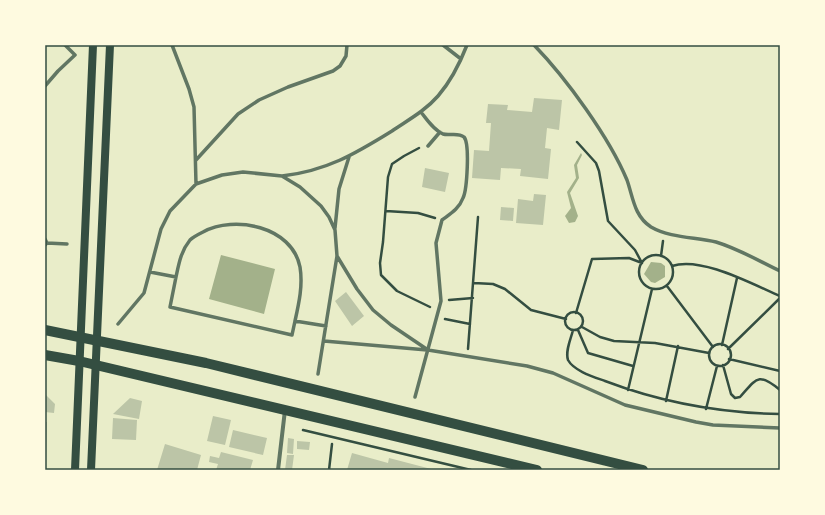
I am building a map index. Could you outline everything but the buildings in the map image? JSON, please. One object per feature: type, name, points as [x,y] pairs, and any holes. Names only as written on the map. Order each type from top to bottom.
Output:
[{"type":"main road","points":[[75,470],[93,45]]},
{"type":"main road","points":[[91,470],[110,45]]},
{"type":"main road","points":[[45,330],[206,363],[643,470]]},
{"type":"main road","points":[[45,355],[79,361],[537,470]]},
{"type":"street","points":[[45,86],[75,55],[65,45]]},
{"type":"street","points":[[172,45],[189,89],[194,107],[196,184]]},
{"type":"street","points":[[196,160],[238,114],[260,100],[288,87],[333,72],[340,66],[346,56],[347,45]]},
{"type":"street","points":[[444,45],[461,59]]},
{"type":"street","points":[[118,324],[144,293],[161,229],[170,211],[196,184],[222,175],[243,172],[282,176],[304,174],[330,166],[349,157],[421,112],[438,96],[452,76],[467,45]]},
{"type":"street","points":[[534,45],[545,57],[598,128],[621,168],[639,215],[651,227],[664,233],[716,242],[740,251],[780,271]]},
{"type":"street","points":[[415,397],[441,300],[436,243],[442,220],[457,209],[464,197],[467,143],[463,136],[456,134],[445,135],[440,132],[421,112]]},
{"type":"street","points":[[428,146],[440,132]]},
{"type":"street","points":[[318,374],[337,256],[335,230],[339,189],[349,157]]},
{"type":"street","points":[[282,176],[300,187],[321,206],[329,217],[335,230]]},
{"type":"street","points":[[244,224],[258,227],[275,234],[291,248],[299,266],[301,290],[292,336],[170,307],[176,277],[180,256],[191,239],[210,228],[244,224]]},
{"type":"street","points":[[45,239],[46,244],[67,244]]},
{"type":"street","points":[[337,256],[357,289],[373,310],[391,325],[428,350]]},
{"type":"street","points":[[150,272],[176,277]]},
{"type":"street","points":[[295,322],[326,326]]},
{"type":"street","points":[[324,341],[428,350],[526,366],[546,372],[625,405],[662,415],[713,425],[780,428]]},
{"type":"street","points":[[278,470],[285,410]]},
{"type":"path","points":[[577,142],[596,163],[600,171],[608,220],[635,250],[642,263]]},
{"type":"path","points":[[428,146],[404,156],[392,164],[388,177],[385,201],[386,211],[380,263],[381,275],[397,291],[410,296],[438,315],[470,324]]},
{"type":"path","points":[[386,211],[418,212],[442,220]]},
{"type":"path","points":[[468,357],[478,217]]},
{"type":"path","points":[[661,256],[664,233]]},
{"type":"path","points":[[650,256],[661,256],[665,258],[672,266],[671,280],[667,286],[652,289],[647,287],[640,279],[639,268],[650,256]]},
{"type":"path","points":[[576,313],[592,259],[629,258],[642,263]]},
{"type":"path","points":[[672,266],[681,263],[696,264],[717,270],[780,297],[728,349]]},
{"type":"path","points":[[722,345],[737,278]]},
{"type":"path","points":[[474,283],[493,284],[505,289],[531,310],[566,319]]},
{"type":"path","points":[[667,286],[713,348]]},
{"type":"path","points":[[628,390],[638,341],[652,289]]},
{"type":"path","points":[[441,300],[473,298]]},
{"type":"path","points":[[576,313],[582,316],[582,327],[578,330],[573,330],[567,326],[566,319],[570,314],[576,313]]},
{"type":"path","points":[[582,327],[600,337],[614,340],[638,341],[678,346],[709,353]]},
{"type":"path","points":[[573,330],[567,354],[569,361],[574,366],[594,377],[628,390],[666,401],[706,409],[780,414]]},
{"type":"path","points":[[578,330],[588,353],[633,366]]},
{"type":"path","points":[[717,366],[710,360],[709,353],[713,348],[722,345]]},
{"type":"path","points":[[722,345],[728,349],[730,359]]},
{"type":"path","points":[[666,401],[678,346]]},
{"type":"path","points":[[717,366],[723,365],[730,359]]},
{"type":"path","points":[[730,359],[780,371]]},
{"type":"path","points":[[723,365],[731,394],[735,398],[740,397],[754,382],[760,379],[770,381],[780,390]]},
{"type":"path","points":[[706,409],[717,366]]},
{"type":"path","points":[[303,430],[471,470]]},
{"type":"path","points":[[329,470],[332,444]]},
{"type":"shaded area","points":[[581,153],[582,155],[577,165],[579,178],[570,193],[578,216],[575,222],[569,223],[565,216],[571,208],[567,192],[576,178],[574,165]]},
{"type":"shaded area","points":[[221,255],[275,269],[264,314],[209,299]]},
{"type":"shaded area","points":[[651,262],[661,263],[665,266],[665,277],[655,283],[651,282],[644,274]]}]
